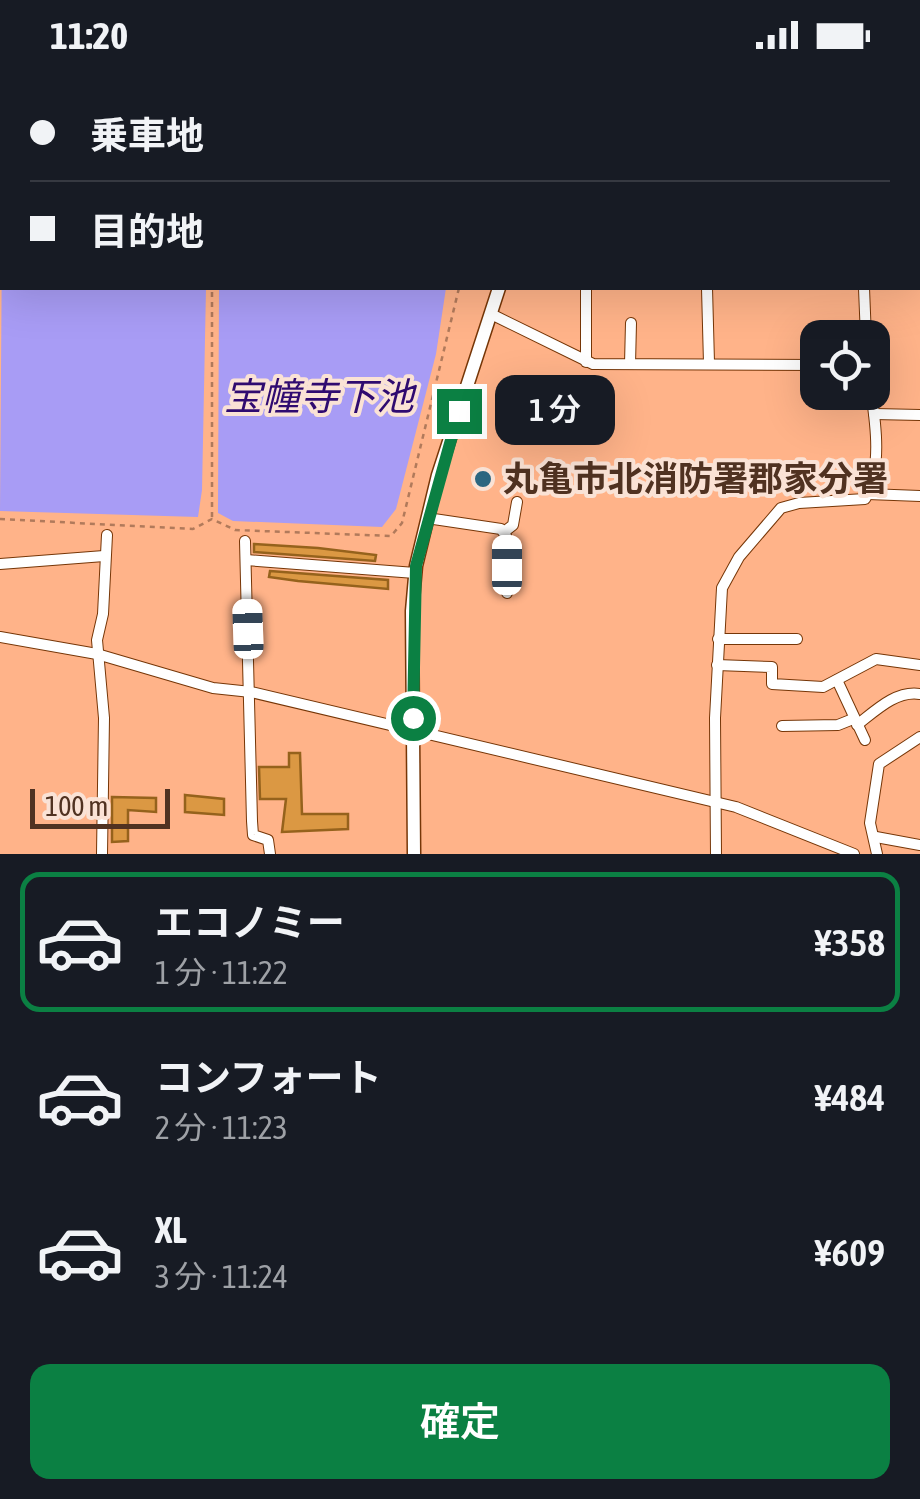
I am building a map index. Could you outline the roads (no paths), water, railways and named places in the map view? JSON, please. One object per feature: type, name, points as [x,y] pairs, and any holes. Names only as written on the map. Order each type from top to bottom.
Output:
[{"type":"street","points":[[414,854],[414,573],[426,518],[498,290]]},
{"type":"street","points":[[586,290],[586,362]]},
{"type":"street","points":[[707,290],[712,338],[709,363]]},
{"type":"street","points":[[864,290],[865,320]]},
{"type":"street","points":[[491,314],[586,362],[800,365]]},
{"type":"street","points":[[630,364],[631,323]]},
{"type":"street","points":[[868,494],[874,463],[873,410]]},
{"type":"street","points":[[874,414],[920,414]]},
{"type":"street","points":[[716,854],[718,606],[729,572],[776,512],[799,502],[854,502],[868,494],[920,496]]},
{"type":"street","points":[[504,532],[513,526],[517,502]]},
{"type":"street","points":[[426,518],[470,522],[504,532]]},
{"type":"street","points":[[504,532],[507,594]]},
{"type":"street","points":[[102,854],[104,718],[98,654],[107,534]]},
{"type":"street","points":[[246,541],[254,835],[268,840],[270,854]]},
{"type":"street","points":[[0,564],[104,556]]},
{"type":"street","points":[[246,560],[414,573]]},
{"type":"street","points":[[0,638],[98,654],[213,688],[250,692],[714,802],[766,816],[854,854]]},
{"type":"street","points":[[718,639],[797,639]]},
{"type":"street","points":[[717,665],[772,668],[772,684],[824,687],[876,658],[920,665]]},
{"type":"street","points":[[837,680],[865,740]]},
{"type":"street","points":[[782,726],[838,726],[855,722],[909,692],[920,694]]},
{"type":"street","points":[[878,854],[870,823],[879,764],[920,737]]},
{"type":"street","points":[[876,836],[920,845]]},
{"type":"water","points":[[2,290],[206,290],[202,490],[198,517],[0,511]]},
{"type":"water","name":"宝幢寺下池","points":[[219,290],[446,290],[436,354],[396,509],[382,527],[233,521],[218,513]]},
{"type":"place","name":"丸亀市北消防署郡家分署","points":[[483,479]]}]
